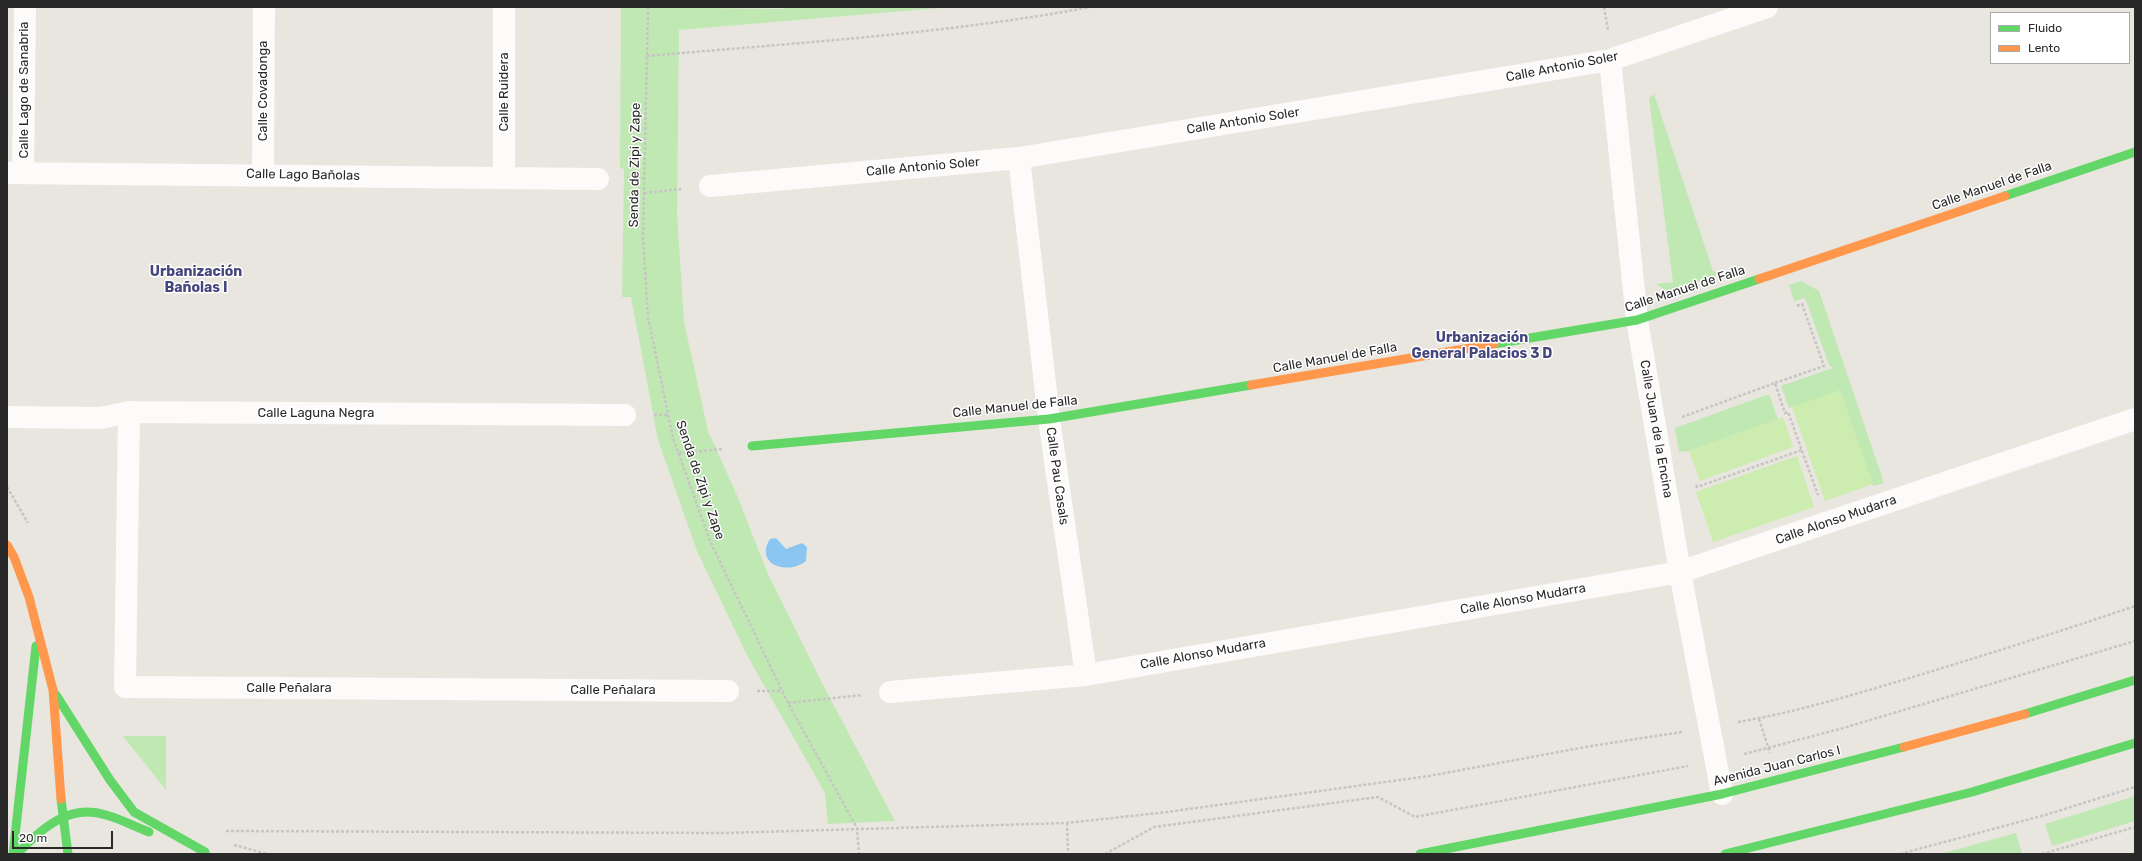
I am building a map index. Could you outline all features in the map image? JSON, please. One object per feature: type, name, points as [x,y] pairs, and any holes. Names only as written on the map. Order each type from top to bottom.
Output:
[{"type":"street","name":"Calle Lago de Sanabria","points":[[15,173],[25,7]]},
{"type":"street","name":"Calle Covadonga","points":[[263,174],[264,7]]},
{"type":"street","name":"Calle Ruidera","points":[[504,7],[504,178]]},
{"type":"street","name":"Calle Antonio Soler","points":[[710,186],[1019,158],[1610,60],[1767,7]]},
{"type":"street","name":"Calle Juan de la Encina","points":[[1610,60],[1637,320],[1680,572],[1708,728],[1722,794]]},
{"type":"street","name":"Calle Manuel de Falla","points":[[752,446],[1049,419],[1637,320],[2135,152]]},
{"type":"street","name":"Calle Pau Casals","points":[[1019,158],[1049,419],[1086,675]]},
{"type":"street","name":"Calle Lago Bañolas","points":[[15,173],[263,174],[598,179]]},
{"type":"street","name":"Calle Laguna Negra","points":[[7,417],[101,418],[129,412],[625,415]]},
{"type":"street","name":"Calle Peñalara","points":[[129,412],[125,687],[728,691]]},
{"type":"street","name":"Calle Alonso Mudarra","points":[[890,692],[1086,675],[1680,572],[2135,419]]},
{"type":"street","points":[[7,545],[14,557],[29,597],[53,690],[62,815],[68,854]]},
{"type":"street","points":[[13,854],[38,633]]},
{"type":"street","name":"Avenida Juan Carlos I","points":[[1420,854],[1722,794],[1964,732],[2135,680]]},
{"type":"street","points":[[53,690],[110,780],[134,812],[208,853]]},
{"type":"street","points":[[1725,854],[1972,792],[2135,743]]},
{"type":"street","points":[[17,854],[38,832],[62,815],[101,813],[208,853]]},
{"type":"path","name":"Senda de Zipi y Zape","points":[[648,7],[643,237],[648,317],[673,438],[710,542],[788,703],[857,828],[859,854]]},
{"type":"path","points":[[647,56],[947,28],[1035,17],[1091,7]]},
{"type":"path","points":[[644,193],[710,186]]},
{"type":"path","points":[[1655,426],[1824,366],[1802,304],[1796,306]]},
{"type":"path","points":[[1775,383],[1802,450],[1827,523]]},
{"type":"path","points":[[679,454],[752,446]]},
{"type":"path","points":[[1694,481],[1697,487],[1802,450]]},
{"type":"path","points":[[7,487],[30,527]]},
{"type":"path","points":[[225,832],[724,834],[857,828],[1067,823],[1175,811],[1429,776],[1591,746],[1759,719],[1878,687],[2039,639],[2135,606]]},
{"type":"path","points":[[1105,854],[1154,827],[1378,797],[1415,817],[1716,761],[1840,729],[2135,641]]},
{"type":"path","points":[[788,703],[890,692]]},
{"type":"path","points":[[1900,854],[2045,815],[2135,787]]},
{"type":"path","points":[[1067,823],[1068,854]]},
{"type":"path","points":[[2042,854],[2135,827]]},
{"type":"green space","points":[[621,7],[781,9],[790,7],[952,7],[679,30],[677,214],[684,322],[708,431],[736,493],[768,574],[822,683],[895,821],[828,824],[825,793],[747,655],[697,551],[658,440],[631,297],[622,297],[624,169],[620,168]]},
{"type":"green space","points":[[1654,94],[1713,271],[1720,274],[1668,292],[1656,284],[1673,282],[1649,98]]},
{"type":"green space","points":[[1801,281],[1819,291],[1884,483],[1873,486],[1840,391],[1789,408],[1781,386],[1833,368],[1829,365],[1805,298],[1794,301],[1789,285]]},
{"type":"green space","points":[[1840,390],[1873,484],[1825,501],[1792,407]]},
{"type":"green space","points":[[1769,394],[1778,419],[1689,451],[1679,452],[1675,428]]},
{"type":"green space","points":[[1783,417],[1793,447],[1700,481],[1689,451]]},
{"type":"green space","points":[[1797,456],[1814,507],[1713,542],[1696,492]]},
{"type":"green space","points":[[123,736],[166,736],[166,790]]},
{"type":"green space","points":[[2135,796],[2135,821],[2052,846],[2045,824]]},
{"type":"green space","points":[[2016,833],[2022,854],[1940,854]]},
{"type":"water","points":[[776,538],[786,549],[802,543],[807,547],[806,561],[790,567],[782,567],[769,561],[766,555],[766,548],[770,539]]},
{"type":"traffic: fast","points":[[2005,196],[2135,152]]},
{"type":"traffic: fast","points":[[1494,344],[1637,320],[1759,279]]},
{"type":"traffic: fast","points":[[752,446],[1049,419],[1251,385]]},
{"type":"traffic: fast","points":[[13,854],[36,646]]},
{"type":"traffic: fast","points":[[2025,714],[2135,680]]},
{"type":"traffic: fast","points":[[56,695],[110,780],[134,812],[205,852]]},
{"type":"traffic: fast","points":[[1725,854],[1972,792],[2135,743]]},
{"type":"traffic: fast","points":[[1420,854],[1722,794],[1904,747]]},
{"type":"traffic: fast","points":[[61,799],[68,854]]},
{"type":"traffic: fast","points":[[17,854],[46,828],[68,815],[93,812],[106,815],[149,832]]},
{"type":"traffic: slow","points":[[1759,279],[2005,196]]},
{"type":"traffic: slow","points":[[1251,385],[1494,344]]},
{"type":"traffic: slow","points":[[7,545],[14,557],[29,597],[53,690],[61,799]]},
{"type":"traffic: slow","points":[[1904,747],[2025,714]]},
{"type":"district","name":"Urbanización Bañolas I","points":[[196,280]]},
{"type":"district","name":"Urbanización General Palacios 3 D","points":[[1482,346]]}]
